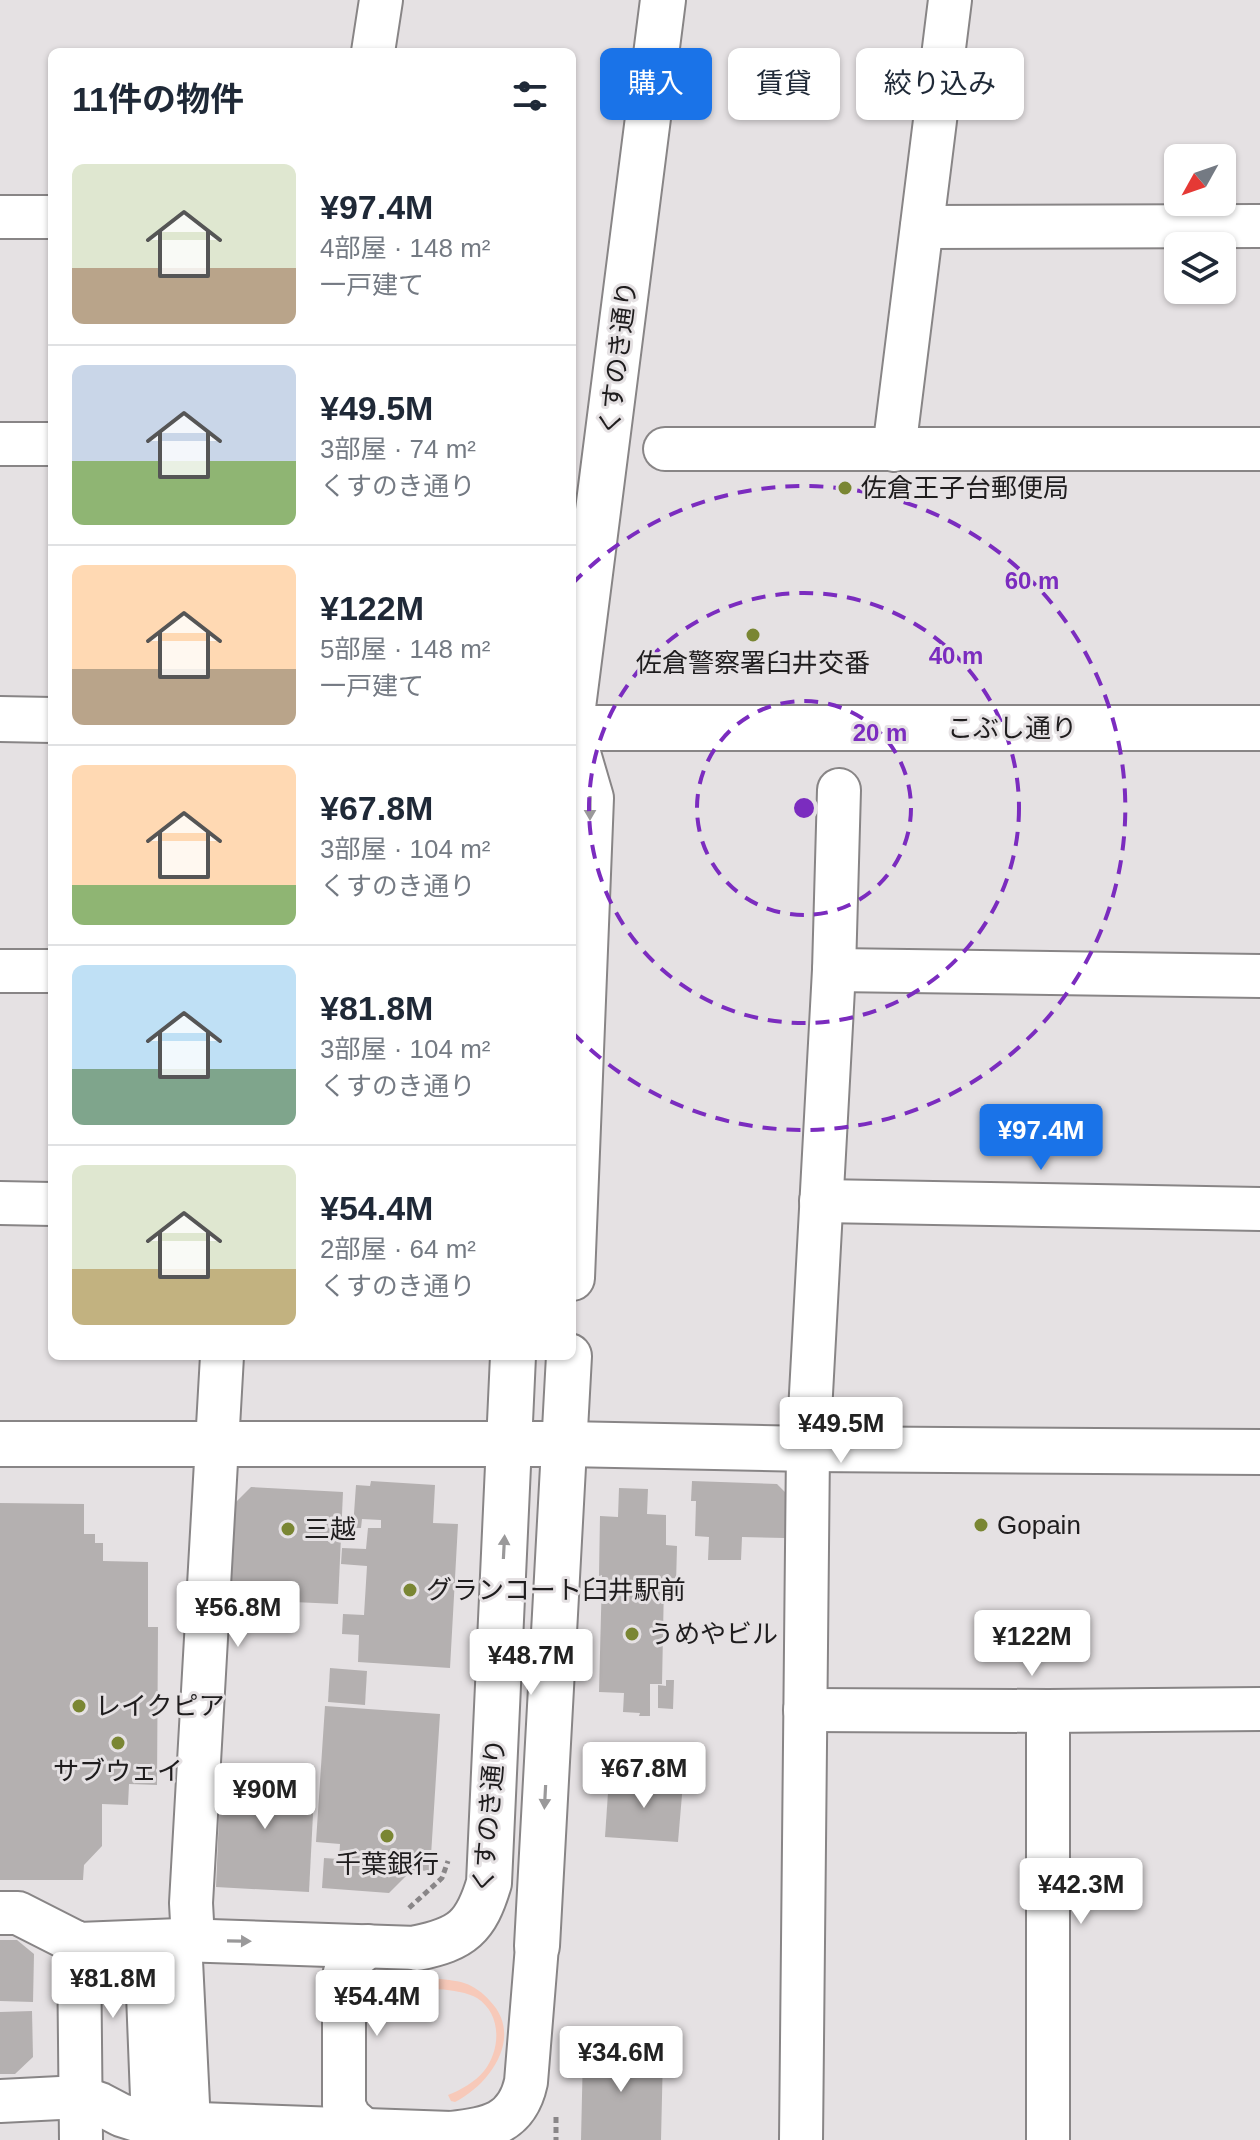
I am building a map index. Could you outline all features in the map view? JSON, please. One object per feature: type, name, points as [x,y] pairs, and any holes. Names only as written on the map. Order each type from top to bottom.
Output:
[{"type":"street","points":[[374,48],[381,0]]},
{"type":"street","name":"くすのき通り","points":[[576,684],[663,0]]},
{"type":"street","points":[[894,450],[950,0]]},
{"type":"street","points":[[0,217],[48,217]]},
{"type":"street","points":[[922,227],[1260,226]]},
{"type":"street","points":[[0,444],[48,444]]},
{"type":"street","points":[[665,449],[1260,449]]},
{"type":"street","points":[[0,719],[48,720]]},
{"type":"street","name":"こぶし通り","points":[[576,730],[1260,728]]},
{"type":"street","points":[[576,744],[591,798],[576,1177]]},
{"type":"street","points":[[801,2140],[808,1449],[834,970],[839,790]]},
{"type":"street","points":[[834,970],[1260,976]]},
{"type":"street","points":[[0,971],[48,971]]},
{"type":"street","points":[[821,1201],[1260,1209]]},
{"type":"street","points":[[0,1203],[48,1204]]},
{"type":"street","points":[[128,2119],[141,1942],[191,1903],[222,1360]]},
{"type":"street","name":"くすのき通り","points":[[412,1929],[442,1943],[471,1925],[489,1883],[513,1360]]},
{"type":"street","name":"くすのき通り","points":[[537,1946],[569,1360]]},
{"type":"street","points":[[0,1444],[565,1444],[1260,1452]]},
{"type":"street","points":[[805,1710],[1260,1709]]},
{"type":"street","points":[[1048,1711],[1048,2140]]},
{"type":"street","points":[[0,1913],[18,1913],[141,1942],[368,1946]]},
{"type":"street","points":[[364,2130],[350,2118],[344,2106],[344,1976],[348,1962],[368,1946],[412,1929]]},
{"type":"street","points":[[128,2119],[141,1942]]},
{"type":"street","points":[[526,2140],[523,2096],[537,1946]]},
{"type":"street","points":[[0,2101],[128,2119],[451,2133],[495,2126],[523,2096]]},
{"type":"street","points":[[81,2140],[128,2119]]},
{"type":"path","points":[[412,1929],[442,1878],[449,1856]]},
{"type":"shaded area","points":[[395,1976],[468,1984],[484,1995],[500,2015],[504,2029],[499,2058],[480,2084],[455,2102],[448,2095],[476,2079],[494,2053],[496,2033],[491,2013],[469,1994],[397,1987],[391,1982]]},
{"type":"building","name":"グランコート臼井駅前","points":[[371,1481],[435,1485],[433,1523],[458,1524],[450,1668],[358,1662],[359,1635],[342,1634],[343,1614],[364,1615],[367,1566],[341,1564],[342,1548],[366,1549],[368,1528],[381,1528],[381,1520],[362,1519],[361,1528],[353,1528],[356,1485],[370,1486]]},
{"type":"building","points":[[692,1481],[777,1484],[787,1494],[785,1538],[742,1537],[741,1560],[708,1560],[709,1537],[695,1536],[696,1501],[691,1501]]},
{"type":"building","points":[[251,1487],[343,1492],[338,1604],[229,1599],[233,1505]]},
{"type":"building","name":"うめやビル","points":[[619,1488],[648,1489],[647,1514],[666,1515],[666,1545],[677,1546],[676,1584],[664,1584],[662,1684],[650,1684],[650,1716],[623,1712],[624,1693],[599,1692],[600,1516],[618,1517]]},
{"type":"building","name":"レイクピア","points":[[0,1503],[84,1504],[84,1534],[95,1534],[95,1543],[103,1543],[103,1561],[148,1562],[148,1627],[158,1627],[157,1785],[129,1784],[128,1805],[102,1804],[102,1846],[84,1865],[83,1880],[0,1880]]},
{"type":"building","points":[[330,1668],[367,1671],[365,1705],[328,1702]]},
{"type":"building","points":[[666,1680],[674,1680],[673,1709],[658,1708],[658,1685],[666,1686]]},
{"type":"building","points":[[325,1706],[440,1714],[430,1871],[412,1870],[389,1893],[322,1888],[324,1858],[339,1859],[340,1844],[316,1842]]},
{"type":"building","points":[[221,1770],[315,1775],[309,1892],[216,1887]]},
{"type":"building","points":[[609,1778],[683,1783],[678,1842],[605,1837]]},
{"type":"building","points":[[0,1940],[17,1940],[34,1954],[33,2002],[0,2001]]},
{"type":"building","points":[[32,2011],[33,2057],[15,2074],[0,2074],[0,2012]]},
{"type":"building","points":[[591,2045],[637,2047],[636,2053],[663,2054],[661,2140],[581,2140],[583,2052],[591,2052]]},
{"type":"place","name":"佐倉王子台郵便局","points":[[845,488]]},
{"type":"place","name":"佐倉警察署臼井交番","points":[[753,635]]},
{"type":"place","name":"Gopain","points":[[981,1525]]},
{"type":"place","name":"三越","points":[[288,1529]]},
{"type":"place","name":"グランコート臼井駅前","points":[[410,1590]]},
{"type":"place","name":"うめやビル","points":[[632,1634]]},
{"type":"place","name":"レイクピア","points":[[79,1706]]},
{"type":"place","name":"サブウェイ","points":[[118,1743]]},
{"type":"place","name":"千葉銀行","points":[[387,1836]]}]
